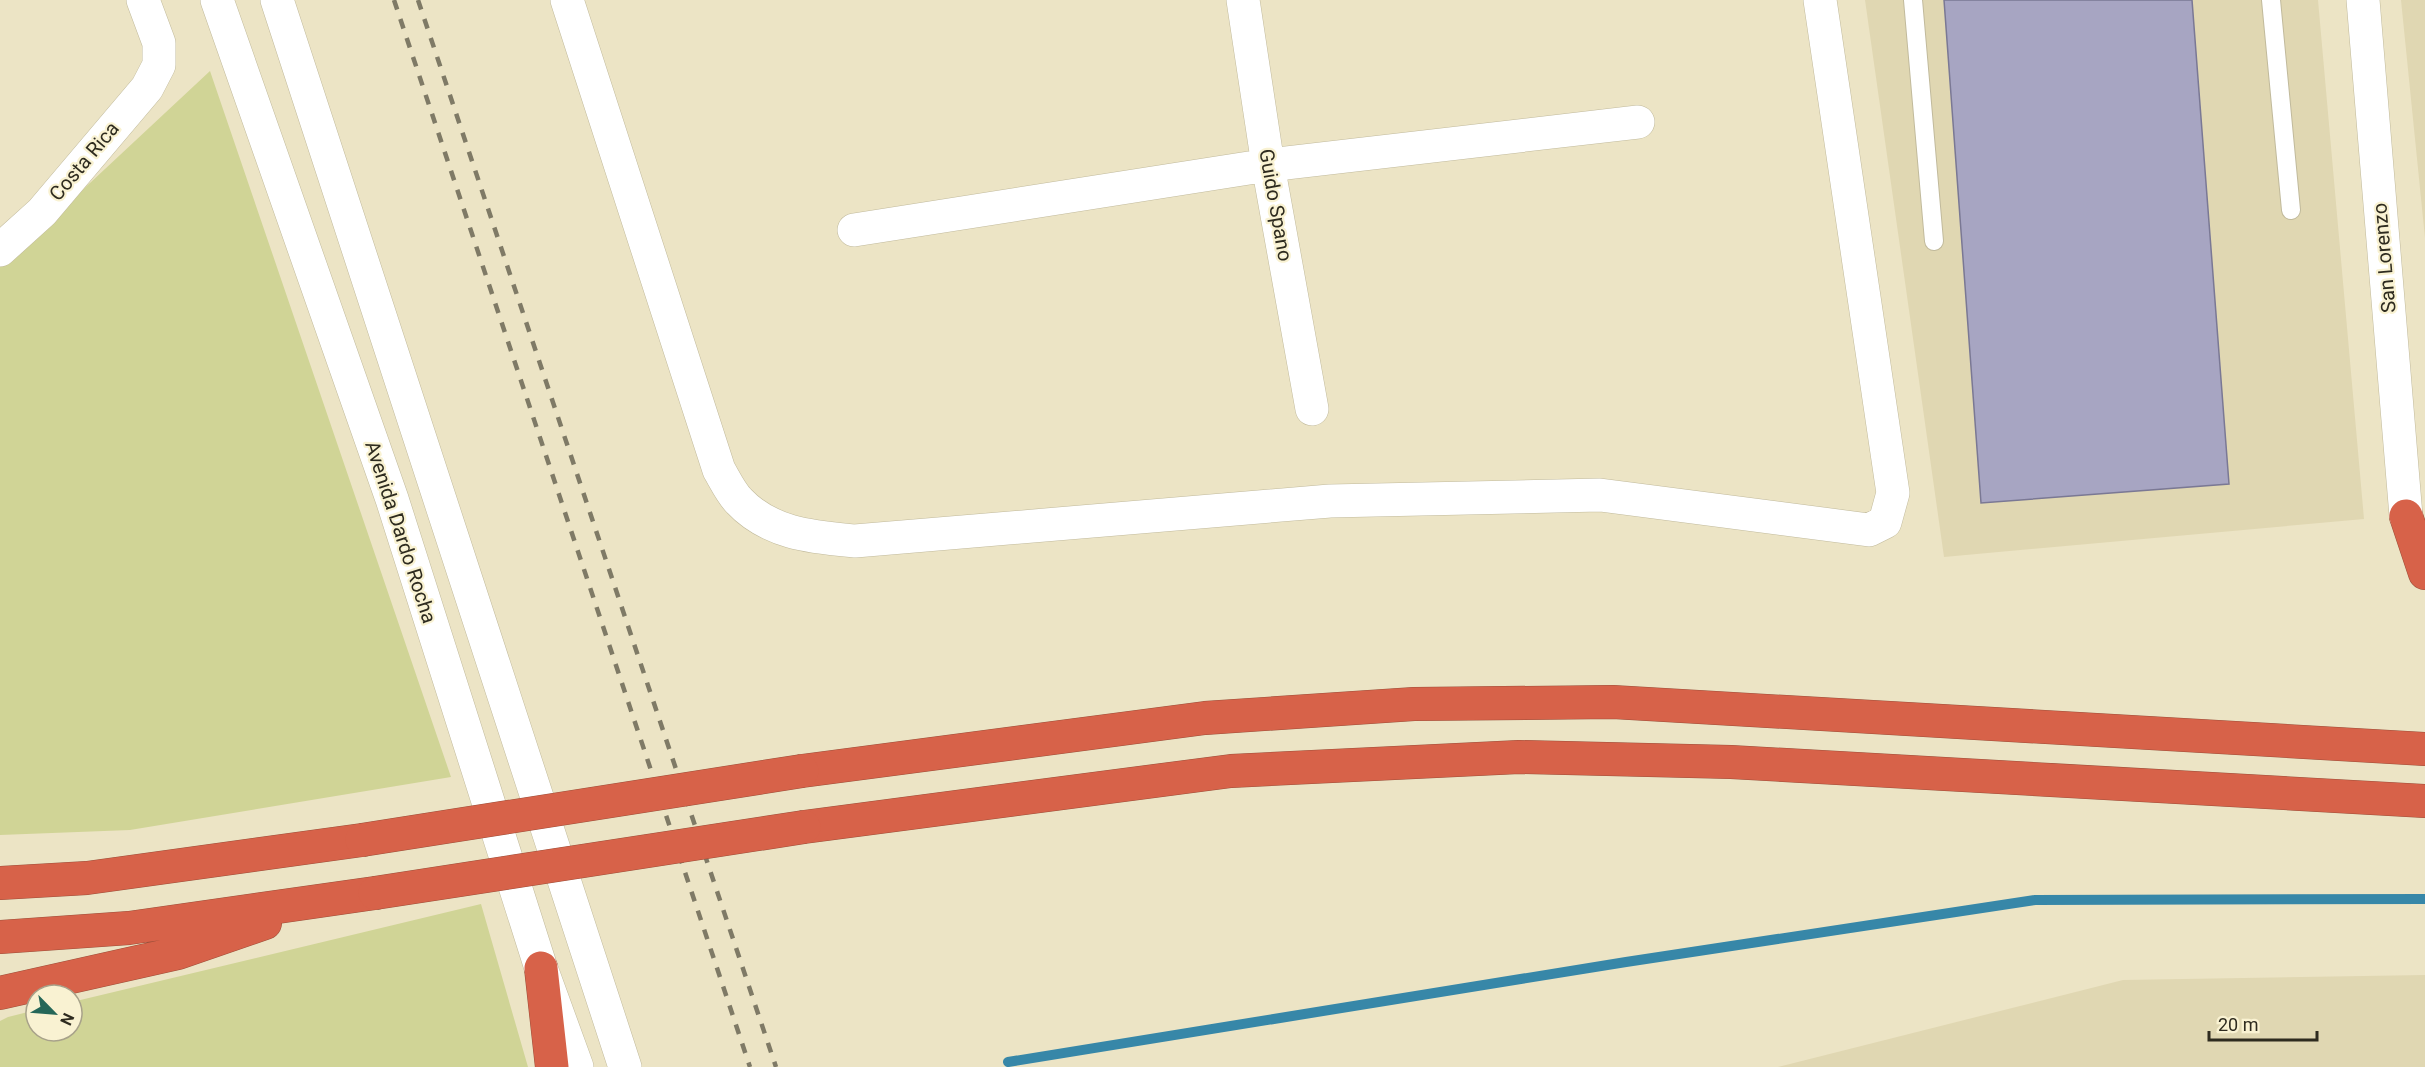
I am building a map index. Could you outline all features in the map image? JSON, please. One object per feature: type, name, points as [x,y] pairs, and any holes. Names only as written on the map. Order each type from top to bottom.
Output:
[{"type":"highway","points":[[2406,516],[2425,573]]},
{"type":"highway","points":[[0,883],[87,878],[362,840],[802,771],[1205,718],[1414,704],[1613,702],[2425,749]]},
{"type":"highway","points":[[0,937],[129,928],[804,827],[1231,771],[1519,757],[1731,762],[2425,801]]},
{"type":"highway","points":[[0,993],[178,953],[340,898]]},
{"type":"highway","points":[[542,968],[552,1067]]},
{"type":"street","name":"Costa Rica","points":[[0,250],[42,212],[147,87],[159,65],[159,43],[142,0]]},
{"type":"street","name":"Avenida Dardo Rocha","points":[[217,0],[392,499],[542,968],[577,1067]]},
{"type":"street","points":[[277,0],[625,1067]]},
{"type":"street","points":[[567,0],[719,470],[739,501],[769,524],[804,536],[855,541],[1330,501],[1588,495],[1869,530],[1885,522],[1893,493],[1820,0]]},
{"type":"street","name":"Guido Spano","points":[[1243,0],[1268,165],[1312,409]]},
{"type":"street","name":"San Lorenzo","points":[[2363,0],[2406,516]]},
{"type":"street","points":[[854,230],[1268,165],[1638,122]]},
{"type":"lane","points":[[1913,0],[1934,241]]},
{"type":"lane","points":[[2271,0],[2291,210]]},
{"type":"shaded area","points":[[1865,0],[2318,0],[2364,519],[1944,557]]},
{"type":"shaded area","points":[[2401,0],[2425,0],[2425,238]]},
{"type":"shaded area","points":[[2425,975],[2425,1067],[1778,1067],[2123,980]]},
{"type":"green space","points":[[210,71],[451,777],[130,830],[0,835],[0,267]]},
{"type":"green space","points":[[481,904],[528,1067],[0,1067],[0,1021],[24,1013],[24,1043],[84,1043],[84,999]]},
{"type":"building","points":[[1944,0],[2192,0],[2229,484],[1981,503]]},
{"type":"waterway","points":[[1008,1062],[1626,962],[2035,900],[2425,899]]},
{"type":"railway","points":[[394,0],[750,1067]]},
{"type":"railway","points":[[418,0],[776,1067]]}]
